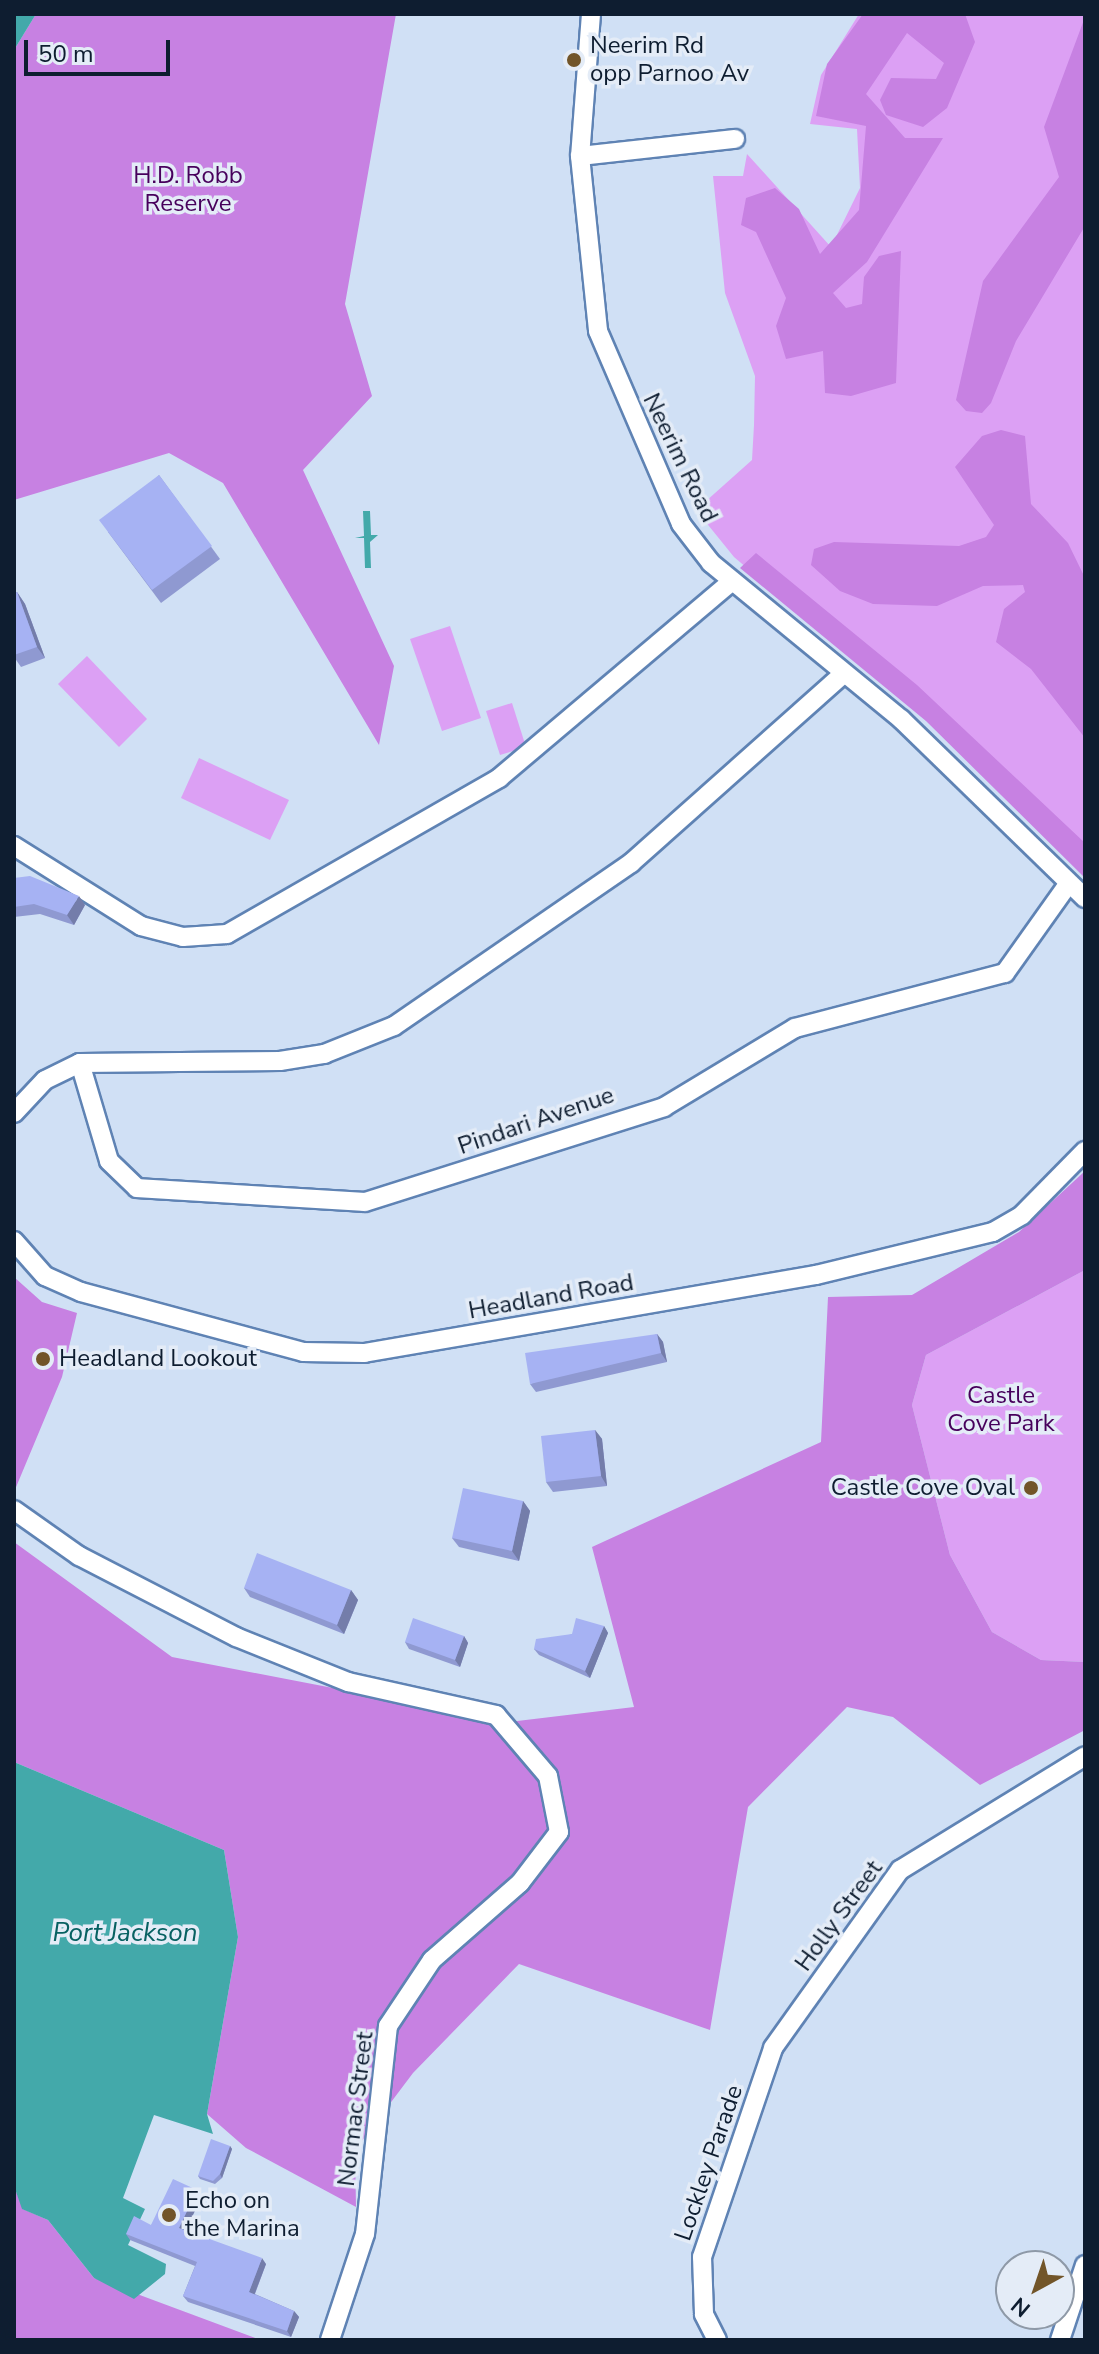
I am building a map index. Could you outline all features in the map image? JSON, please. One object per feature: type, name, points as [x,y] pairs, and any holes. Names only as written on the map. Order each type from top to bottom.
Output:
[{"type":"street","name":"Neerim Road","points":[[591,14],[580,156],[592,293],[610,364],[681,524],[732,581],[959,771],[1085,898]]},
{"type":"street","points":[[580,156],[735,139]]},
{"type":"street","points":[[14,846],[141,926],[183,937],[227,934],[499,778],[732,581]]},
{"type":"street","points":[[14,1113],[45,1080],[80,1063],[280,1061],[324,1054],[394,1026],[631,863],[844,673]]},
{"type":"street","name":"Pindari Avenue","points":[[80,1063],[109,1161],[137,1188],[330,1205],[388,1197],[618,1116],[664,1107],[795,1028],[1005,973],[1069,883]]},
{"type":"street","name":"Headland Road","points":[[14,1241],[45,1276],[81,1292],[303,1352],[364,1353],[816,1275],[993,1232],[1022,1215],[1085,1151]]},
{"type":"street","name":"Normac Street","points":[[14,1510],[79,1556],[236,1637],[348,1682],[496,1715],[548,1776],[559,1832],[520,1883],[432,1960],[388,2026],[365,2234],[330,2340]]},
{"type":"street","name":"Holly Street","points":[[773,2048],[900,1870],[1085,1756]]},
{"type":"street","name":"Lockley Parade","points":[[717,2340],[704,2314],[702,2257],[773,2048]]},
{"type":"street","points":[[1060,2340],[1085,2265]]},
{"type":"green space","name":"H.D. Robb Reserve","points":[[36,14],[396,14],[345,304],[372,396],[303,470],[394,666],[379,745],[223,483],[169,453],[14,500],[14,50]]},
{"type":"green space","points":[[859,14],[1085,14],[1085,867],[1018,799],[734,557],[696,510],[752,460],[754,425],[755,376],[725,293],[713,176],[743,176],[747,154],[831,247],[860,188],[857,129],[810,124],[821,75]]},
{"type":"green space","points":[[863,14],[965,14],[975,42],[947,108],[923,127],[886,115],[880,100],[891,78],[936,79],[944,63],[907,33],[866,94],[905,138],[943,138],[867,262],[833,293],[846,308],[862,304],[864,277],[879,256],[901,251],[896,383],[851,396],[825,393],[823,351],[786,359],[776,326],[786,298],[756,232],[741,225],[746,198],[775,188],[799,209],[820,254],[859,210],[866,126],[816,116],[827,64]]},
{"type":"green space","points":[[1085,17],[1085,226],[1016,341],[991,403],[982,413],[966,411],[956,400],[983,281],[1059,177],[1044,127]]},
{"type":"green space","points":[[1001,430],[1025,436],[1031,504],[1068,543],[1085,578],[1085,738],[1031,669],[996,642],[1004,609],[1025,592],[1023,585],[983,586],[937,606],[873,604],[840,591],[811,565],[814,549],[834,542],[959,546],[986,537],[994,525],[955,467],[982,436]]},
{"type":"green space","points":[[756,553],[917,685],[1085,843],[1085,878],[926,721],[740,568]]},
{"type":"green space","points":[[450,626],[481,718],[442,731],[410,639]]},
{"type":"green space","points":[[87,656],[147,719],[119,747],[58,684]]},
{"type":"green space","points":[[512,703],[526,747],[500,755],[486,711]]},
{"type":"green space","points":[[199,758],[289,800],[270,840],[181,798]]},
{"type":"green space","points":[[1085,1171],[1085,1270],[926,1355],[912,1405],[950,1555],[992,1632],[1041,1660],[1085,1662],[1085,1730],[980,1785],[893,1717],[847,1707],[748,1807],[710,2030],[519,1964],[413,2073],[355,2150],[356,2207],[246,2148],[207,2114],[238,1937],[224,1850],[14,1762],[14,1542],[172,1657],[509,1722],[634,1707],[592,1547],[821,1442],[828,1297],[912,1295],[1019,1232]]},
{"type":"green space","name":"Castle Cove Oval","points":[[1085,1270],[1085,1662],[1041,1660],[992,1632],[950,1555],[912,1405],[926,1355]]},
{"type":"green space","points":[[14,1277],[42,1302],[77,1313],[62,1377],[14,1492]]},
{"type":"green space","points":[[14,2186],[23,2209],[48,2220],[94,2278],[261,2340],[14,2340]]},
{"type":"water","points":[[14,14],[36,14],[14,50]]},
{"type":"water","points":[[363,511],[370,511],[371,535],[378,535],[370,542],[371,568],[365,568],[364,538],[355,538],[364,536]]},
{"type":"water","name":"Port Jackson","points":[[14,1762],[224,1850],[238,1937],[207,2114],[213,2134],[154,2115],[123,2198],[145,2209],[128,2245],[166,2264],[165,2274],[134,2299],[94,2278],[48,2220],[22,2209],[14,2186]]},
{"type":"building","points":[[159,475],[212,546],[152,590],[99,520]]},
{"type":"building","points":[[17,592],[37,647],[14,655],[14,593]]},
{"type":"building","points":[[30,876],[79,896],[67,915],[34,904],[14,907],[14,878]]},
{"type":"building","points":[[657,1334],[661,1353],[530,1384],[525,1353]]},
{"type":"building","points":[[595,1430],[601,1476],[546,1482],[541,1436]]},
{"type":"building","points":[[463,1488],[523,1501],[512,1551],[452,1538]]},
{"type":"building","points":[[257,1553],[351,1590],[337,1625],[244,1588]]},
{"type":"building","points":[[413,1618],[464,1636],[455,1660],[405,1642]]},
{"type":"building","points":[[576,1618],[604,1626],[585,1671],[534,1649],[536,1639],[572,1634]]},
{"type":"building","points":[[211,2139],[230,2146],[220,2174],[213,2181],[198,2176]]},
{"type":"building","points":[[173,2179],[197,2190],[179,2228],[262,2258],[249,2292],[294,2311],[287,2331],[183,2296],[197,2262],[126,2234],[134,2216],[151,2225]]},
{"type":"place","name":"Neerim Rd opp Parnoo Av","points":[[574,60]]},
{"type":"place","name":"Headland Lookout","points":[[43,1359]]},
{"type":"place","name":"Castle Cove Oval","points":[[1031,1488]]},
{"type":"place","name":"Echo on the Marina","points":[[169,2215]]},
{"type":"park label","name":"Castle Cove Park","points":[[1001,1410]]}]
